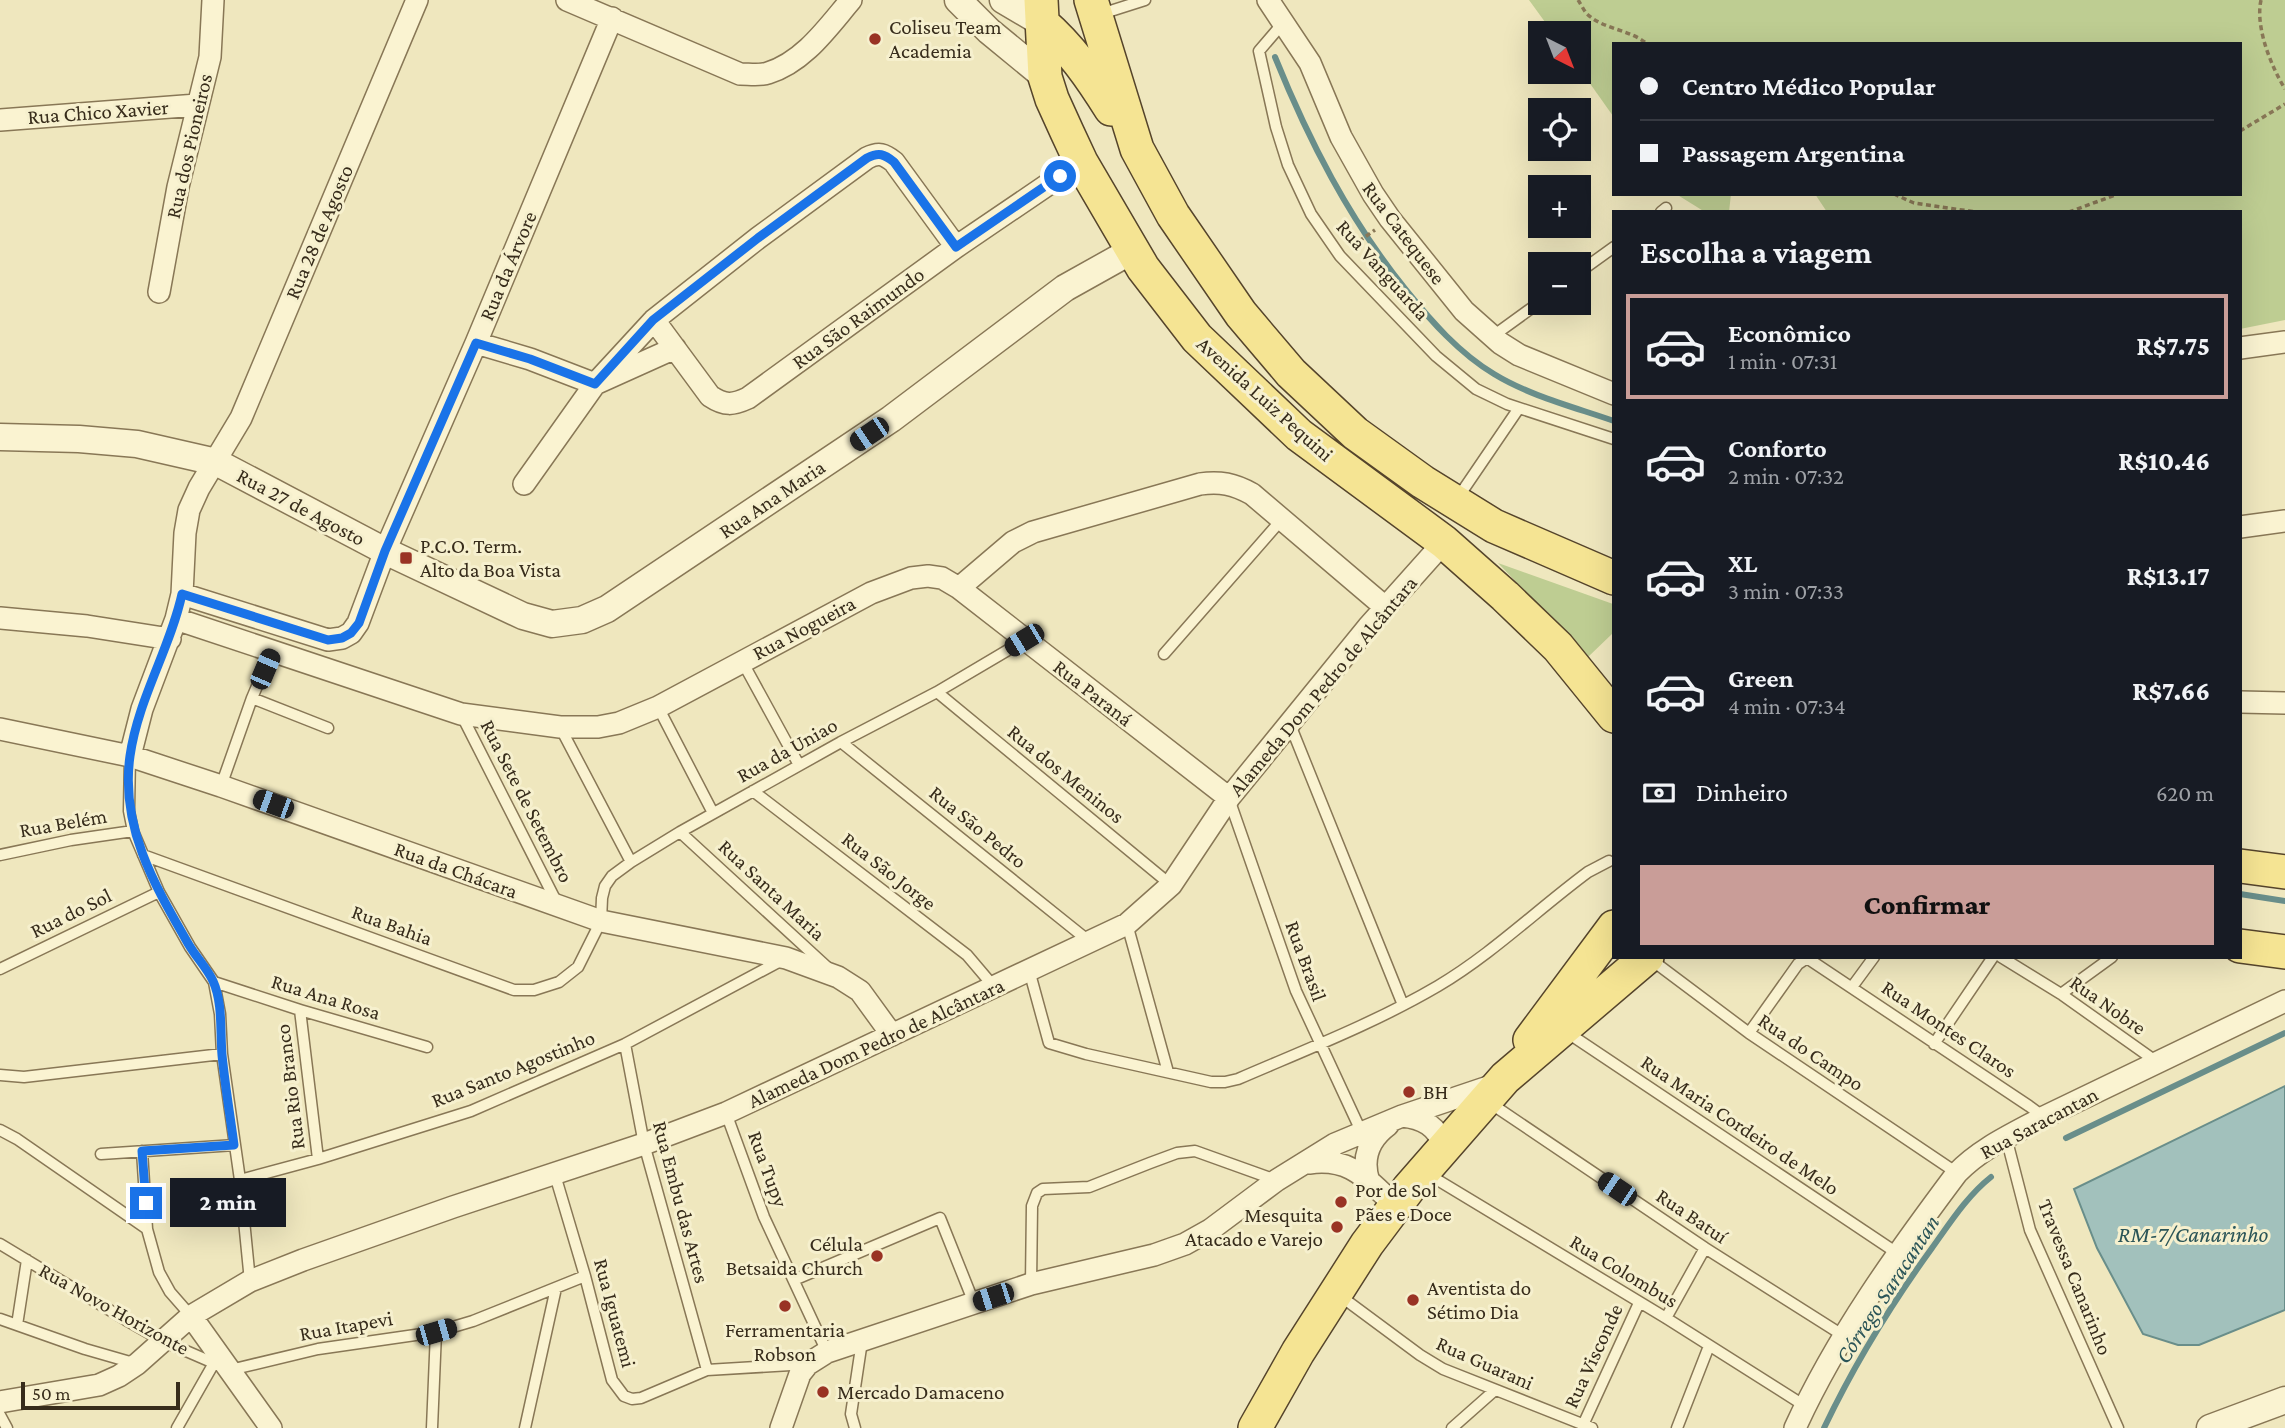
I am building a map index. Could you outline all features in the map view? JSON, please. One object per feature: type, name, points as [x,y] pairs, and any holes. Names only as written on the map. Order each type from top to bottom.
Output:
[{"type":"main road","name":"Avenida Luiz Pequini","points":[[1093,8],[1138,149],[1173,215],[1241,314],[1290,373],[1355,433],[1423,482],[1494,526],[1612,577]]},
{"type":"main road","name":"Avenida Luiz Pequini","points":[[1042,12],[1045,77],[1052,99],[1081,162],[1133,250],[1163,295],[1197,338],[1299,435],[1444,542],[1505,596],[1558,647],[1608,709]]},
{"type":"main road","points":[[1042,12],[1082,65],[1138,149]]},
{"type":"main road","points":[[1608,709],[1607,681],[1612,672]]},
{"type":"main road","points":[[2242,866],[2285,872]]},
{"type":"main road","points":[[1255,1428],[1292,1361],[1367,1244],[1395,1205],[1497,1087],[1548,1013],[1612,929]]},
{"type":"main road","points":[[2242,947],[2285,952]]},
{"type":"main road","points":[[1497,1087],[1561,1029],[1646,959]]},
{"type":"street","name":"Rua dos Pioneiros","points":[[159,292],[197,105],[210,57],[213,0]]},
{"type":"street","name":"Rua 28 de Agosto","points":[[130,757],[142,709],[173,629],[182,594],[189,510],[199,488],[241,418],[417,0]]},
{"type":"street","points":[[567,0],[740,74],[766,74],[791,63],[810,47],[851,0]]},
{"type":"street","points":[[958,0],[989,31],[1045,77]]},
{"type":"street","points":[[1003,0],[1042,12]]},
{"type":"street","name":"Rua Catequese","points":[[1268,0],[1310,63],[1341,137],[1373,194],[1464,311],[1519,355],[1612,393]]},
{"type":"street","name":"Rua da Árvore","points":[[182,594],[328,640],[342,638],[351,633],[359,623],[385,551],[476,343],[612,18]]},
{"type":"street","name":"Rua Chico Xavier","points":[[0,120],[197,105]]},
{"type":"street","points":[[524,484],[595,384],[653,320],[867,158],[877,153],[886,155],[894,162],[956,247]]},
{"type":"street","name":"Rua São Raimundo","points":[[653,320],[710,396],[721,403],[733,405],[748,398],[956,247],[1081,162]]},
{"type":"street","name":"Rua Ana Maria","points":[[385,551],[523,615],[552,624],[582,620],[607,609],[891,419],[1065,288],[1133,250]]},
{"type":"street","points":[[2242,348],[2285,342]]},
{"type":"street","points":[[476,343],[530,359],[595,384],[675,348]]},
{"type":"street","name":"Rua 27 de Agosto","points":[[0,437],[137,444],[216,462],[385,551]]},
{"type":"street","points":[[959,588],[1013,542],[1033,532],[1200,484],[1218,482],[1237,485],[1283,518],[1385,607]]},
{"type":"street","points":[[2242,527],[2285,521]]},
{"type":"street","name":"Alameda Dom Pedro de Alcântara","points":[[0,1402],[99,1385],[138,1364],[191,1316],[250,1281],[416,1220],[555,1175],[726,1113],[1127,924],[1171,885],[1229,798],[1289,722],[1385,607],[1444,542]]},
{"type":"street","name":"Rua Nogueira","points":[[0,618],[87,626],[173,629],[272,651],[461,714],[560,727],[598,727],[618,723],[658,707],[871,593],[911,578],[928,576],[942,578],[959,588]]},
{"type":"street","name":"Rua Paraná","points":[[959,588],[1229,798]]},
{"type":"street","points":[[2242,702],[2285,703]]},
{"type":"street","name":"Rua da Chácara","points":[[0,729],[130,757],[221,786],[601,920],[786,958],[838,977],[860,991],[892,1035]]},
{"type":"street","name":"Rua Saracantan","points":[[1795,1428],[1844,1336],[1897,1253],[1957,1173],[1982,1152],[2043,1117],[2285,1001]]},
{"type":"street","points":[[781,1428],[793,1389],[808,1364],[827,1352],[1031,1284],[1154,1255],[1185,1244],[1210,1230],[1277,1181],[1335,1144],[1402,1116],[1497,1087]]},
{"type":"street","points":[[1369,1182],[1365,1158],[1370,1143],[1386,1126],[1402,1116],[1426,1122],[1438,1134],[1434,1159]]},
{"type":"street","points":[[1307,1163],[1339,1162],[1352,1168],[1395,1205]]},
{"type":"street","name":"Rua Novo Horizonte","points":[[191,1316],[222,1367],[271,1428]]},
{"type":"street","points":[[2210,1428],[2285,1400]]},
{"type":"lane","points":[[1093,8],[1145,0]]},
{"type":"lane","name":"Rua Vanguarda","points":[[1283,23],[1259,51],[1276,127],[1288,165],[1311,215],[1340,256],[1448,368],[1476,389],[1519,408],[1612,438]]},
{"type":"lane","points":[[1591,264],[1612,248]]},
{"type":"lane","points":[[1493,336],[1528,311]]},
{"type":"lane","points":[[1455,502],[1519,408]]},
{"type":"lane","points":[[1164,654],[1283,518]]},
{"type":"lane","name":"Rua da Uniao","points":[[601,920],[605,886],[612,876],[631,862],[799,765],[937,692],[1024,640]]},
{"type":"lane","points":[[221,786],[272,651]]},
{"type":"lane","points":[[742,660],[799,765]]},
{"type":"lane","name":"Rua dos Meninos","points":[[937,692],[1171,885]]},
{"type":"lane","points":[[252,698],[328,728]]},
{"type":"lane","points":[[658,707],[713,813]]},
{"type":"lane","name":"Rua Sete de Setembro","points":[[461,714],[558,906]]},
{"type":"lane","points":[[1289,722],[1403,1005]]},
{"type":"lane","points":[[560,727],[631,862]]},
{"type":"lane","name":"Rua São Pedro","points":[[841,742],[1091,943]]},
{"type":"lane","points":[[130,757],[129,811],[133,831],[159,892],[190,947],[214,982],[240,1180],[250,1281]]},
{"type":"lane","name":"Rua São Jorge","points":[[753,791],[967,955],[995,988]]},
{"type":"lane","name":"Rua Brasil","points":[[1229,798],[1306,1017],[1321,1043],[1361,1131]]},
{"type":"lane","name":"Rua Belém","points":[[1,853],[133,831]]},
{"type":"lane","name":"Rua Santa Maria","points":[[680,832],[838,977]]},
{"type":"lane","name":"Rua Bahia","points":[[143,855],[514,990],[534,990],[559,982],[578,967],[601,920]]},
{"type":"lane","points":[[1029,970],[1049,1044],[1211,1082],[1225,1082],[1238,1079],[1321,1043],[1440,985],[1475,961],[1580,878],[1609,861]]},
{"type":"lane","name":"Rua do Sol","points":[[0,969],[159,892]]},
{"type":"lane","points":[[1127,924],[1168,1072]]},
{"type":"lane","name":"Rua Santo Agostinho","points":[[240,1180],[318,1159],[471,1111],[625,1044],[786,958]]},
{"type":"lane","name":"Rua do Campo","points":[[1651,959],[1749,1033],[1957,1173]]},
{"type":"lane","points":[[1852,987],[1873,959]]},
{"type":"lane","points":[[1934,1044],[1992,959]]},
{"type":"lane","name":"Rua Nobre","points":[[2004,959],[2061,994],[2157,1062]]},
{"type":"lane","points":[[2061,994],[2109,959]]},
{"type":"lane","name":"Rua Montes Claros","points":[[1749,1033],[1803,960],[1811,960],[2043,1117]]},
{"type":"lane","name":"Rua Ana Rosa","points":[[214,982],[427,1047]]},
{"type":"lane","name":"Rua Rio Branco","points":[[300,1010],[318,1159]]},
{"type":"lane","name":"Rua Maria Cordeiro de Melo","points":[[1561,1029],[1897,1253]]},
{"type":"lane","name":"Rua Embu das Artes","points":[[625,1044],[644,1144],[707,1370]]},
{"type":"lane","points":[[0,1075],[24,1077],[222,1054]]},
{"type":"lane","name":"Rua Batuí","points":[[1497,1087],[1705,1248],[1844,1336]]},
{"type":"lane","name":"Rua Tupy","points":[[726,1113],[764,1217],[827,1352]]},
{"type":"lane","points":[[0,1130],[17,1139],[147,1230]]},
{"type":"lane","name":"Travessa Canarinho","points":[[2006,1137],[2030,1230],[2118,1428]]},
{"type":"lane","points":[[101,1154],[234,1145]]},
{"type":"lane","points":[[142,1151],[147,1230],[159,1272],[170,1292],[191,1316]]},
{"type":"lane","points":[[1031,1284],[1032,1206],[1037,1193],[1043,1189],[1089,1188],[1177,1153],[1195,1151],[1277,1181]]},
{"type":"lane","name":"Rua Colombus","points":[[1434,1159],[1639,1303],[1805,1406]]},
{"type":"lane","name":"Rua Iguatemi","points":[[555,1175],[612,1380],[624,1396],[641,1398],[707,1370],[808,1364]]},
{"type":"lane","points":[[794,1280],[940,1218],[974,1303]]},
{"type":"lane","name":"Rua Novo Horizonte","points":[[0,1244],[163,1341],[222,1367]]},
{"type":"lane","points":[[1666,1318],[1705,1248]]},
{"type":"lane","points":[[17,1325],[27,1260]]},
{"type":"lane","name":"Rua Itapevi","points":[[222,1367],[318,1349],[436,1332],[473,1321],[585,1276]]},
{"type":"lane","points":[[525,1428],[556,1288]]},
{"type":"lane","name":"Rua Guarani","points":[[1336,1293],[1420,1355],[1443,1368],[1587,1426]]},
{"type":"lane","name":"Rua Visconde","points":[[1587,1426],[1639,1303]]},
{"type":"lane","points":[[0,1319],[85,1349],[138,1364]]},
{"type":"lane","points":[[432,1428],[436,1332]]},
{"type":"lane","points":[[855,1428],[851,1414],[862,1341]]},
{"type":"lane","points":[[1677,1428],[1709,1346]]},
{"type":"lane","points":[[177,1428],[222,1367]]},
{"type":"lane","points":[[1452,1428],[1495,1390]]},
{"type":"lane","points":[[0,1415],[7,1428]]},
{"type":"path","points":[[1578,0],[1587,14],[1612,28],[1637,35],[1645,42]]},
{"type":"path","points":[[2261,0],[2259,8],[2266,46],[2273,69],[2285,89]]},
{"type":"path","points":[[2242,130],[2285,104]]},
{"type":"path","points":[[1898,196],[1914,203],[1962,210]]},
{"type":"path","points":[[2074,210],[2113,196]]},
{"type":"path","points":[[1355,243],[1373,232]]},
{"type":"green space","points":[[1529,0],[2285,0],[2285,320],[2242,329],[2242,210],[1826,210],[1816,196],[2242,196],[2242,42],[1612,42],[1612,115],[1590,84],[1591,21],[1544,21]]},
{"type":"green space","points":[[1679,196],[1731,196],[1729,210],[1702,210]]},
{"type":"green space","points":[[1498,563],[1612,604],[1612,634],[1588,657]]},
{"type":"water","name":"RM-7/Canarinho","points":[[2285,1086],[2285,1310],[2199,1345],[2178,1345],[2143,1334],[2097,1248],[2074,1189]]},
{"type":"waterway","points":[[1275,57],[1316,149],[1348,207],[1385,263],[1436,325],[1481,366],[1508,382],[1553,401],[1612,420]]},
{"type":"waterway","points":[[2242,894],[2285,901]]},
{"type":"waterway","name":"Córrego Saracantan","points":[[2066,1138],[2285,1033]]},
{"type":"waterway","name":"Córrego Saracantan","points":[[1824,1428],[1874,1335],[1902,1291],[1959,1210],[1991,1177]]},
{"type":"place","name":"Coliseu Team Academia","points":[[875,39]]},
{"type":"place","name":"P.C.O. Term. Alto da Boa Vista","points":[[406,558]]},
{"type":"place","name":"BH","points":[[1409,1092]]},
{"type":"place","name":"Por de Sol Pães e Doce","points":[[1341,1202]]},
{"type":"place","name":"Mesquita Atacado e Varejo","points":[[1337,1227]]},
{"type":"place","name":"Célula Betsaida Church","points":[[877,1256]]},
{"type":"place","name":"Aventista do Sétimo Dia","points":[[1413,1300]]},
{"type":"place","name":"Ferramentaria Robson","points":[[785,1306]]},
{"type":"place","name":"Mercado Damaceno","points":[[823,1392]]},
{"type":"route","points":[[146,1203],[142,1151],[234,1145],[214,982],[190,947],[159,892],[133,831],[129,811],[130,757],[142,709],[177,619],[182,594],[328,640],[342,638],[351,633],[359,623],[385,551],[476,343],[530,359],[595,384],[653,320],[758,238],[877,153],[886,155],[894,162],[956,247],[1060,176]]}]
